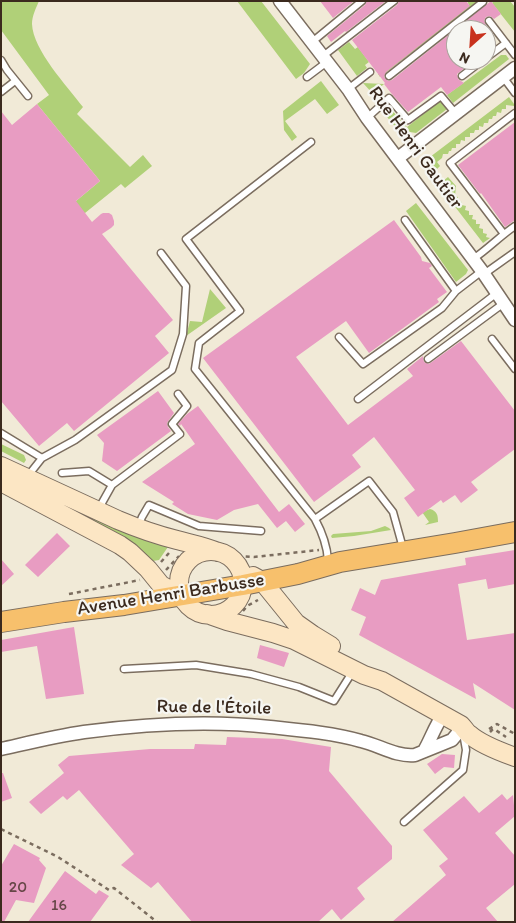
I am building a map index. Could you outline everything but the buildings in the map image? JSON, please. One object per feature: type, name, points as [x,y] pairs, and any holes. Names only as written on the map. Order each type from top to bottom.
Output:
[{"type":"main road","points":[[1,466],[138,528],[222,551],[237,565],[242,578],[239,598],[230,609],[218,614],[207,614]]},
{"type":"main road","points":[[1,482],[120,545],[164,580],[188,605],[201,612],[294,640],[364,675],[382,681],[461,725],[470,735],[480,741],[515,755]]},
{"type":"main road","name":"Avenue Henri Barbusse","points":[[242,578],[304,561],[404,552],[515,532]]},
{"type":"main road","points":[[164,580],[182,568],[191,558],[204,552],[222,551]]},
{"type":"main road","name":"Avenue Henri Barbusse","points":[[1,612],[164,580],[242,578],[262,581],[298,574],[332,557]]},
{"type":"main road","name":"Avenue Henri Barbusse","points":[[1,622],[124,605],[164,580]]},
{"type":"main road","points":[[262,581],[296,623],[323,642],[369,668],[382,681]]},
{"type":"main road","points":[[461,725],[472,725],[485,732],[510,749],[515,755]]},
{"type":"street","name":"Rue Henri Gautier","points":[[280,1],[348,89],[367,118],[483,272],[515,320]]},
{"type":"street","points":[[398,158],[515,68]]},
{"type":"street","points":[[424,751],[436,725],[443,715]]},
{"type":"street","name":"Rue de l'Étoile","points":[[1,749],[82,732],[165,724],[221,723],[338,736],[361,741],[405,756],[415,755],[452,740],[461,725]]},
{"type":"lane","points":[[312,42],[362,1]]},
{"type":"lane","points":[[308,77],[325,59],[394,1]]},
{"type":"lane","points":[[389,76],[483,1]]},
{"type":"lane","points":[[496,30],[515,55]]},
{"type":"lane","points":[[496,50],[506,43]]},
{"type":"lane","points":[[1,60],[28,96]]},
{"type":"lane","points":[[462,76],[470,70]]},
{"type":"lane","points":[[348,89],[370,72]]},
{"type":"lane","points":[[503,77],[515,93]]},
{"type":"lane","points":[[1,92],[15,80]]},
{"type":"lane","points":[[367,118],[389,98],[408,120],[441,96],[456,114]]},
{"type":"lane","points":[[504,234],[450,163],[515,113]]},
{"type":"lane","points":[[311,142],[186,240],[240,311],[199,343],[195,369],[315,519],[332,557]]},
{"type":"lane","points":[[405,220],[456,291]]},
{"type":"lane","points":[[473,259],[515,226]]},
{"type":"lane","points":[[339,337],[363,364],[442,308],[456,291],[515,252]]},
{"type":"lane","points":[[26,478],[42,458],[75,440],[172,370],[183,334],[186,286],[160,253]]},
{"type":"lane","points":[[428,359],[501,298]]},
{"type":"lane","points":[[358,399],[501,298]]},
{"type":"lane","points":[[492,339],[515,369]]},
{"type":"lane","points":[[97,511],[112,485],[180,434],[172,424],[187,406],[178,394]]},
{"type":"lane","points":[[1,433],[42,458]]},
{"type":"lane","points":[[62,473],[89,471],[112,485]]},
{"type":"lane","points":[[315,519],[369,481],[393,512],[404,552]]},
{"type":"lane","points":[[138,528],[149,505],[199,526],[261,531]]},
{"type":"lane","points":[[124,669],[196,665],[251,674],[299,687],[334,701],[353,669]]},
{"type":"lane","points":[[404,822],[464,770],[466,750],[461,725]]},
{"type":"path","points":[[164,580],[165,572],[187,548],[188,542]]},
{"type":"path","points":[[164,580],[171,551]]},
{"type":"path","points":[[222,551],[240,556],[254,557],[294,554],[332,557]]},
{"type":"path","points":[[120,584],[164,580]]},
{"type":"path","points":[[485,732],[497,724],[515,734]]},
{"type":"path","points":[[1,829],[58,857],[109,890],[114,888],[157,922]]},
{"type":"green space","points":[[1,1],[39,1],[32,21],[34,34],[44,56],[83,107],[77,114],[130,167],[143,155],[152,166],[125,188],[121,184],[85,213],[9,257],[100,181],[37,104],[49,95],[1,30]]},
{"type":"green space","points":[[237,1],[261,1],[310,64],[304,73],[296,79]]},
{"type":"green space","points":[[467,1],[476,1],[476,3],[454,20],[449,20],[469,5]]},
{"type":"green space","points":[[494,1],[510,1],[515,7],[515,32],[492,3]]},
{"type":"green space","points":[[446,22],[446,26],[380,77],[378,74]]},
{"type":"green space","points":[[349,42],[355,49],[358,47],[369,62],[365,65],[367,68],[357,76],[338,50]]},
{"type":"green space","points":[[501,55],[506,55],[509,59],[496,69],[496,59]]},
{"type":"green space","points":[[481,70],[495,70],[453,103],[447,95]]},
{"type":"green space","points":[[321,81],[339,105],[327,114],[315,99],[285,121],[297,137],[292,141],[284,130],[283,111]]},
{"type":"green space","points":[[363,83],[384,84],[373,94]]},
{"type":"green space","points":[[509,97],[514,106],[506,105],[506,109],[502,109],[501,113],[497,112],[496,116],[489,119],[488,123],[484,123],[483,127],[479,126],[479,130],[470,133],[470,137],[465,137],[465,141],[461,140],[460,144],[456,144],[456,148],[452,148],[448,154],[443,154],[442,158],[437,162],[440,166],[435,171],[443,181],[448,177],[456,186],[455,196],[458,197],[458,201],[466,206],[465,210],[469,211],[469,215],[473,215],[472,219],[476,220],[476,224],[480,224],[479,228],[483,229],[483,233],[487,234],[486,237],[490,238],[483,243],[429,173],[427,163],[430,157]]},
{"type":"green space","points":[[440,101],[447,109],[416,133],[398,130],[382,111],[388,106],[407,127]]},
{"type":"green space","points":[[416,203],[468,270],[456,282],[406,211]]},
{"type":"green space","points":[[210,289],[226,308],[186,336],[190,321],[202,322]]},
{"type":"green space","points":[[1,444],[24,455],[26,460],[24,463],[1,451]]},
{"type":"green space","points":[[9,477],[170,544],[159,560],[147,562]]},
{"type":"green space","points":[[430,509],[437,514],[438,522],[425,525],[429,522],[422,512]]},
{"type":"green space","points":[[385,526],[391,530],[354,536],[332,538],[331,536],[333,534],[371,531]]}]
